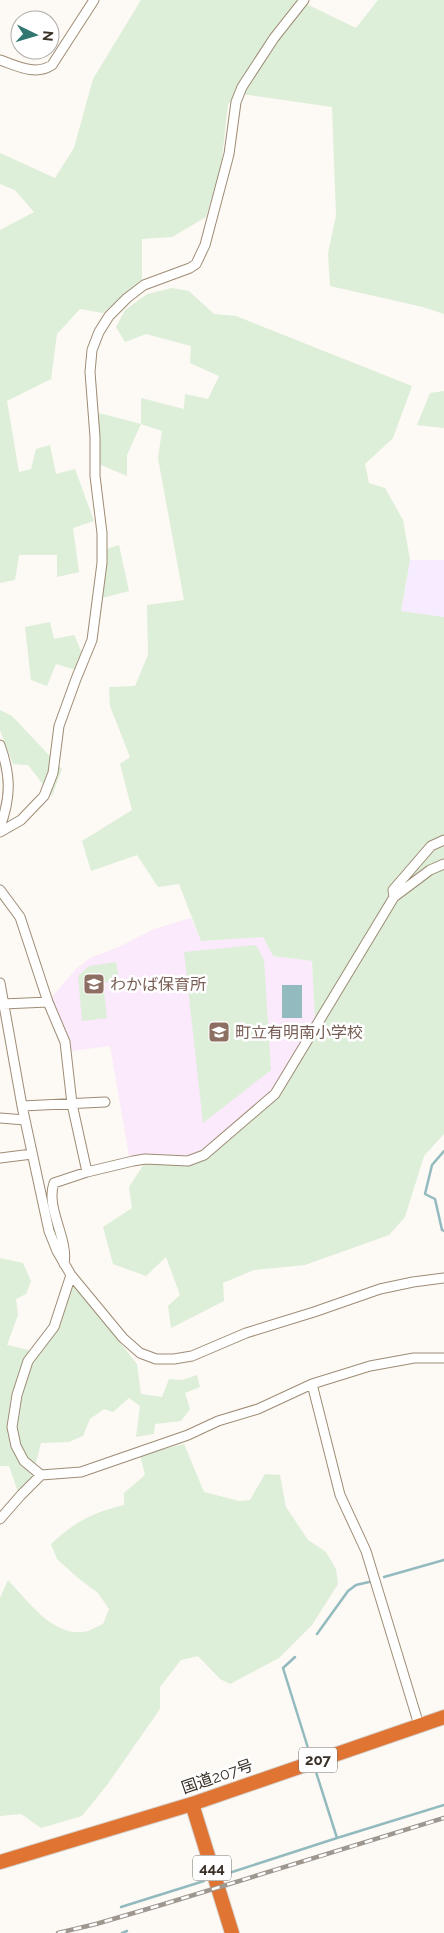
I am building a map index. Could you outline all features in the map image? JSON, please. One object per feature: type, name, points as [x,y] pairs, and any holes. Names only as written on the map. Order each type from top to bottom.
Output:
[{"type":"highway","name":"国道207号","points":[[0,1862],[192,1804],[444,1717]]},
{"type":"highway","name":"444","points":[[192,1804],[232,1933]]},
{"type":"street","points":[[0,60],[36,70],[45,70],[52,65],[94,0]]},
{"type":"street","points":[[0,832],[21,820],[44,796],[53,773],[59,726],[92,640],[102,563],[102,533],[95,476],[95,437],[90,372],[92,350],[95,341],[109,316],[126,298],[144,285],[196,264],[205,245],[220,191],[229,154],[236,102],[242,87],[274,38],[304,0]]},
{"type":"street","points":[[0,745],[7,763],[9,782],[7,808],[0,827]]},
{"type":"street","points":[[394,897],[393,890],[431,846],[444,840]]},
{"type":"street","points":[[64,1264],[66,1255],[56,1220],[52,1189],[54,1183],[87,1172],[145,1159],[188,1161],[204,1155],[275,1094],[394,897],[430,870],[444,864]]},
{"type":"street","points":[[0,890],[20,917],[48,1002],[65,1042],[72,1104],[87,1172]]},
{"type":"street","points":[[0,983],[22,1106],[49,1231],[71,1275],[123,1338],[140,1353],[156,1358],[174,1359],[192,1356],[246,1332],[314,1312],[380,1288],[444,1278]]},
{"type":"street","points":[[3,1004],[48,1002]]},
{"type":"street","points":[[22,1106],[105,1102]]},
{"type":"street","points":[[0,1118],[25,1120]]},
{"type":"street","points":[[0,1158],[32,1154]]},
{"type":"street","points":[[41,1475],[24,1461],[16,1446],[12,1427],[17,1395],[28,1361],[54,1327],[71,1275]]},
{"type":"street","points":[[0,1519],[21,1494],[41,1475],[81,1472],[188,1435],[218,1421],[258,1409],[312,1384],[370,1366],[414,1358],[444,1358]]},
{"type":"street","points":[[312,1384],[340,1494],[366,1551],[420,1725]]},
{"type":"shaded area","points":[[410,560],[444,560],[444,617],[401,611]]},
{"type":"shaded area","name":"町立有明南小学校","points":[[191,918],[201,941],[263,937],[273,956],[312,961],[315,1021],[271,1091],[203,1151],[188,1158],[145,1154],[129,1156],[110,1046],[71,1051],[50,999],[76,969],[90,958],[121,946],[154,929]]},
{"type":"green space","points":[[141,0],[298,0],[356,28],[378,0],[444,0],[444,314],[423,307],[330,286],[328,253],[336,216],[332,107],[242,94],[228,104],[221,167],[206,217],[172,237],[142,239],[142,279],[103,313],[80,309],[57,334],[51,379],[7,401],[19,472],[31,469],[36,449],[50,445],[56,474],[75,469],[94,521],[73,528],[79,572],[57,577],[57,555],[19,555],[15,580],[0,583],[0,230],[34,212],[15,190],[0,184],[0,153],[55,178],[74,148],[93,79]]},
{"type":"green space","points":[[172,288],[189,291],[214,314],[236,316],[412,386],[393,438],[365,464],[369,483],[385,488],[403,520],[410,560],[401,611],[444,617],[444,1134],[424,1156],[405,1217],[389,1235],[305,1265],[254,1270],[223,1283],[224,1301],[171,1328],[168,1306],[180,1295],[166,1257],[146,1276],[113,1264],[103,1227],[132,1208],[129,1187],[144,1164],[188,1158],[203,1151],[271,1091],[315,1021],[312,961],[273,956],[263,937],[201,941],[179,884],[158,887],[137,855],[91,871],[82,841],[132,810],[120,764],[130,757],[110,706],[109,687],[135,686],[148,655],[147,605],[184,600],[158,458],[162,431],[141,424],[141,398],[184,409],[185,394],[208,399],[219,376],[190,363],[191,346],[146,334],[125,342],[116,327],[125,310],[147,294]]},
{"type":"green space","points":[[444,391],[444,428],[417,425],[430,393]]},
{"type":"green space","points":[[99,413],[141,424],[127,455],[127,476],[99,464]]},
{"type":"green space","points":[[119,545],[129,591],[102,598],[106,549]]},
{"type":"green space","points":[[50,622],[54,639],[74,635],[82,653],[76,670],[56,664],[47,686],[31,680],[25,627]]},
{"type":"green space","points":[[0,710],[12,716],[62,769],[52,796],[28,765],[13,764],[0,730]]},
{"type":"green space","points":[[256,945],[264,960],[271,1070],[203,1123],[184,952]]},
{"type":"green space","points":[[116,962],[119,980],[103,983],[107,1018],[82,1021],[78,976],[89,966]]},
{"type":"green space","points":[[0,1258],[23,1263],[31,1281],[26,1294],[16,1299],[18,1315],[7,1345],[38,1352],[57,1331],[73,1284],[137,1364],[141,1394],[162,1397],[169,1379],[182,1380],[197,1375],[200,1387],[185,1393],[190,1409],[181,1421],[155,1424],[154,1434],[136,1437],[140,1406],[129,1398],[113,1412],[104,1409],[90,1419],[83,1436],[69,1442],[41,1443],[32,1478],[18,1492],[9,1466],[0,1466]]},
{"type":"green space","points":[[184,1444],[204,1492],[239,1501],[250,1500],[265,1474],[280,1475],[286,1507],[308,1540],[326,1552],[336,1569],[338,1584],[312,1625],[279,1658],[230,1684],[220,1679],[198,1656],[181,1660],[160,1687],[160,1709],[107,1785],[82,1816],[41,1828],[21,1814],[0,1816],[0,1598],[8,1580],[43,1617],[64,1630],[88,1631],[103,1624],[109,1609],[98,1593],[57,1559],[51,1544],[68,1529],[85,1519],[124,1505],[124,1493],[145,1475],[140,1455]]},
{"type":"water","points":[[282,985],[302,985],[302,1018],[282,1018]]},
{"type":"water","points":[[283,1025],[300,1025],[300,1036],[283,1037]]},
{"type":"waterway","points":[[444,1151],[432,1165],[425,1194],[435,1199],[442,1230],[444,1231]]},
{"type":"waterway","points":[[384,1577],[444,1560]]},
{"type":"waterway","points":[[317,1634],[348,1591],[356,1585],[369,1582]]},
{"type":"waterway","points":[[295,1657],[283,1668],[308,1748]]},
{"type":"waterway","points":[[229,1873],[337,1838],[316,1772]]},
{"type":"waterway","points":[[337,1838],[444,1805]]},
{"type":"waterway","points":[[121,1907],[204,1881]]},
{"type":"waterway","points":[[122,1933],[127,1931]]},
{"type":"railway","points":[[58,1933],[161,1905],[444,1818]]},
{"type":"place","name":"わかば保育所","points":[[94,984]]},
{"type":"place","name":"町立有明南小学校","points":[[219,1032]]}]
